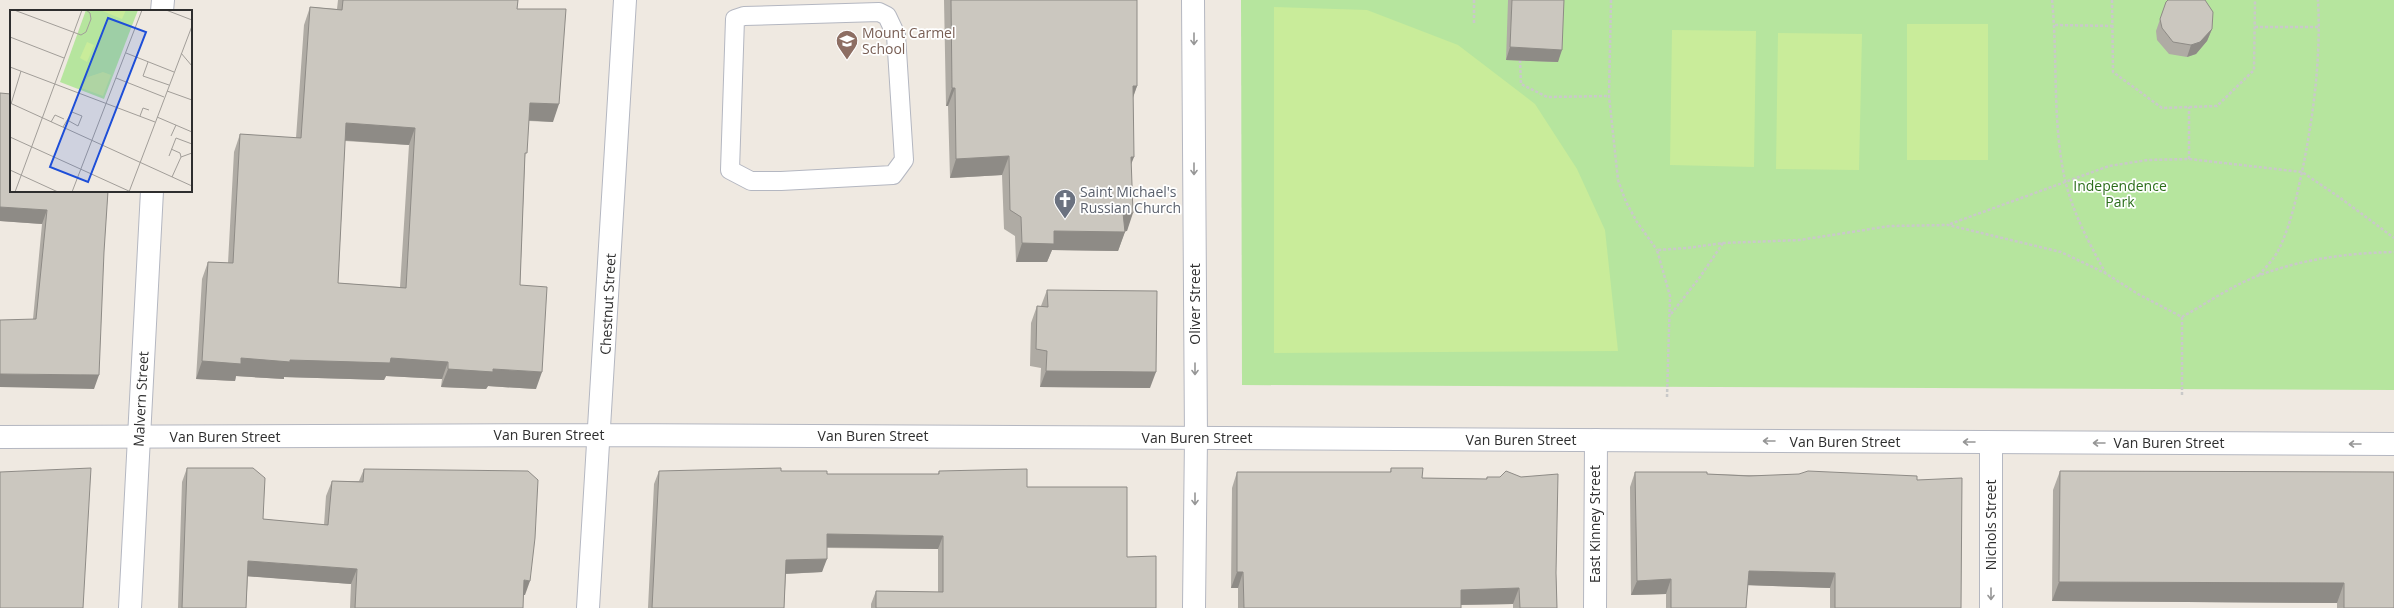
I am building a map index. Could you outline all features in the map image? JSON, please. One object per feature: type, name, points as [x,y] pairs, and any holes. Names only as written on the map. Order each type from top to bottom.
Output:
[{"type":"street","points":[[162,10],[163,0]]},
{"type":"street","name":"Chestnut Street","points":[[588,608],[625,0]]},
{"type":"street","name":"Oliver Street","points":[[1193,0],[1196,438],[1194,608]]},
{"type":"street","name":"Malvern Street","points":[[130,608],[152,192]]},
{"type":"street","name":"Van Buren Street","points":[[0,437],[599,434],[1991,443],[2394,444]]},
{"type":"street","name":"East Kinney Street","points":[[1595,608],[1596,440]]},
{"type":"street","name":"Nichols Street","points":[[1991,443],[1991,608]]},
{"type":"lane","points":[[744,8],[879,12],[887,16],[896,35],[904,160],[893,175],[781,181],[751,181],[730,170],[735,19],[744,8]]},
{"type":"path","points":[[1474,0],[1474,24]]},
{"type":"path","points":[[1611,0],[1609,96],[1618,180],[1626,202],[1637,222],[1657,250],[1670,296],[1667,397]]},
{"type":"path","points":[[2052,0],[2055,25],[2058,124],[2066,180],[2083,231],[2105,273]]},
{"type":"path","points":[[2112,0],[2113,72],[2162,108],[2217,106],[2254,70],[2255,0]]},
{"type":"path","points":[[2259,276],[2277,252],[2292,216],[2302,172],[2314,111],[2319,27],[2318,0]]},
{"type":"path","points":[[2055,25],[2113,26]]},
{"type":"path","points":[[2255,27],[2319,27]]},
{"type":"path","points":[[1520,60],[1521,84],[1547,97],[1609,96]]},
{"type":"path","points":[[2189,107],[2189,159]]},
{"type":"path","points":[[1948,225],[2066,180],[2109,166],[2148,160],[2189,159],[2302,172],[2340,197],[2394,238]]},
{"type":"path","points":[[1657,250],[1723,243],[1800,240],[1890,226],[1948,225],[2061,252],[2105,273],[2138,294],[2182,317]]},
{"type":"path","points":[[1670,315],[1700,277],[1723,243]]},
{"type":"path","points":[[2182,317],[2259,276],[2330,257],[2394,252]]},
{"type":"path","points":[[2182,317],[2182,396]]},
{"type":"green space","name":"Independence Park","points":[[1241,0],[2394,0],[2394,390],[1242,385]]},
{"type":"green space","points":[[1274,7],[1367,10],[1458,45],[1535,104],[1577,169],[1605,230],[1618,351],[1274,353]]},
{"type":"green space","points":[[1907,24],[1988,24],[1988,160],[1907,160]]},
{"type":"green space","points":[[1672,30],[1756,31],[1754,167],[1670,165]]},
{"type":"green space","points":[[1778,33],[1862,34],[1859,170],[1776,169]]},
{"type":"building","points":[[343,0],[518,0],[517,9],[566,9],[559,104],[530,103],[527,153],[525,153],[520,285],[547,287],[542,372],[493,369],[493,372],[448,369],[448,362],[391,358],[390,363],[290,360],[290,362],[241,358],[241,364],[202,361],[208,262],[233,263],[240,134],[301,138],[310,7],[342,10]],"holes":[[[346,123],[415,128],[406,288],[338,283]]]},
{"type":"building","points":[[951,0],[1137,0],[1137,86],[1133,86],[1134,157],[1131,157],[1133,213],[1123,213],[1125,232],[1054,231],[1054,244],[1022,243],[1021,217],[1010,210],[1009,156],[956,159],[955,88],[952,88]]},
{"type":"building","points":[[1512,0],[1564,0],[1562,50],[1510,47]]},
{"type":"building","points":[[2168,0],[2205,0],[2213,12],[2212,29],[2200,42],[2191,45],[2173,42],[2162,28],[2160,19]]},
{"type":"building","points":[[0,93],[10,94],[10,192],[108,192],[99,375],[0,374],[0,320],[36,319],[47,210],[0,207]]},
{"type":"building","points":[[1047,290],[1157,291],[1156,372],[1046,371],[1047,351],[1036,349],[1037,306],[1048,307]]},
{"type":"building","points":[[91,468],[83,608],[0,608],[0,472]]},
{"type":"building","points":[[187,468],[253,468],[265,478],[263,519],[328,525],[332,481],[363,482],[364,469],[528,471],[538,480],[535,538],[530,581],[524,580],[523,608],[355,608],[357,569],[248,561],[246,608],[182,608]]},
{"type":"building","points":[[781,468],[781,471],[827,471],[827,474],[939,474],[939,471],[1027,469],[1027,487],[1127,487],[1127,557],[1156,556],[1156,608],[876,608],[876,591],[943,592],[943,536],[827,534],[827,559],[786,560],[784,608],[652,608],[659,471]]},
{"type":"building","points":[[1391,468],[1423,468],[1422,478],[1487,479],[1487,477],[1500,477],[1506,471],[1521,477],[1558,474],[1556,573],[1557,608],[1520,608],[1519,588],[1461,590],[1461,608],[1244,608],[1243,572],[1237,572],[1237,472],[1391,472]]},
{"type":"building","points":[[1808,471],[1917,476],[1917,480],[1962,478],[1961,608],[1835,608],[1835,573],[1749,571],[1746,608],[1671,608],[1671,579],[1637,581],[1635,472],[1707,472],[1707,474],[1749,476],[1799,474]]},
{"type":"building","points":[[2060,471],[2394,472],[2394,608],[2344,608],[2344,583],[2059,582]]},
{"type":"place","name":"Mount Carmel School","points":[[847,60]]},
{"type":"place","name":"Saint Michael's Russian Church","points":[[1065,220]]}]
